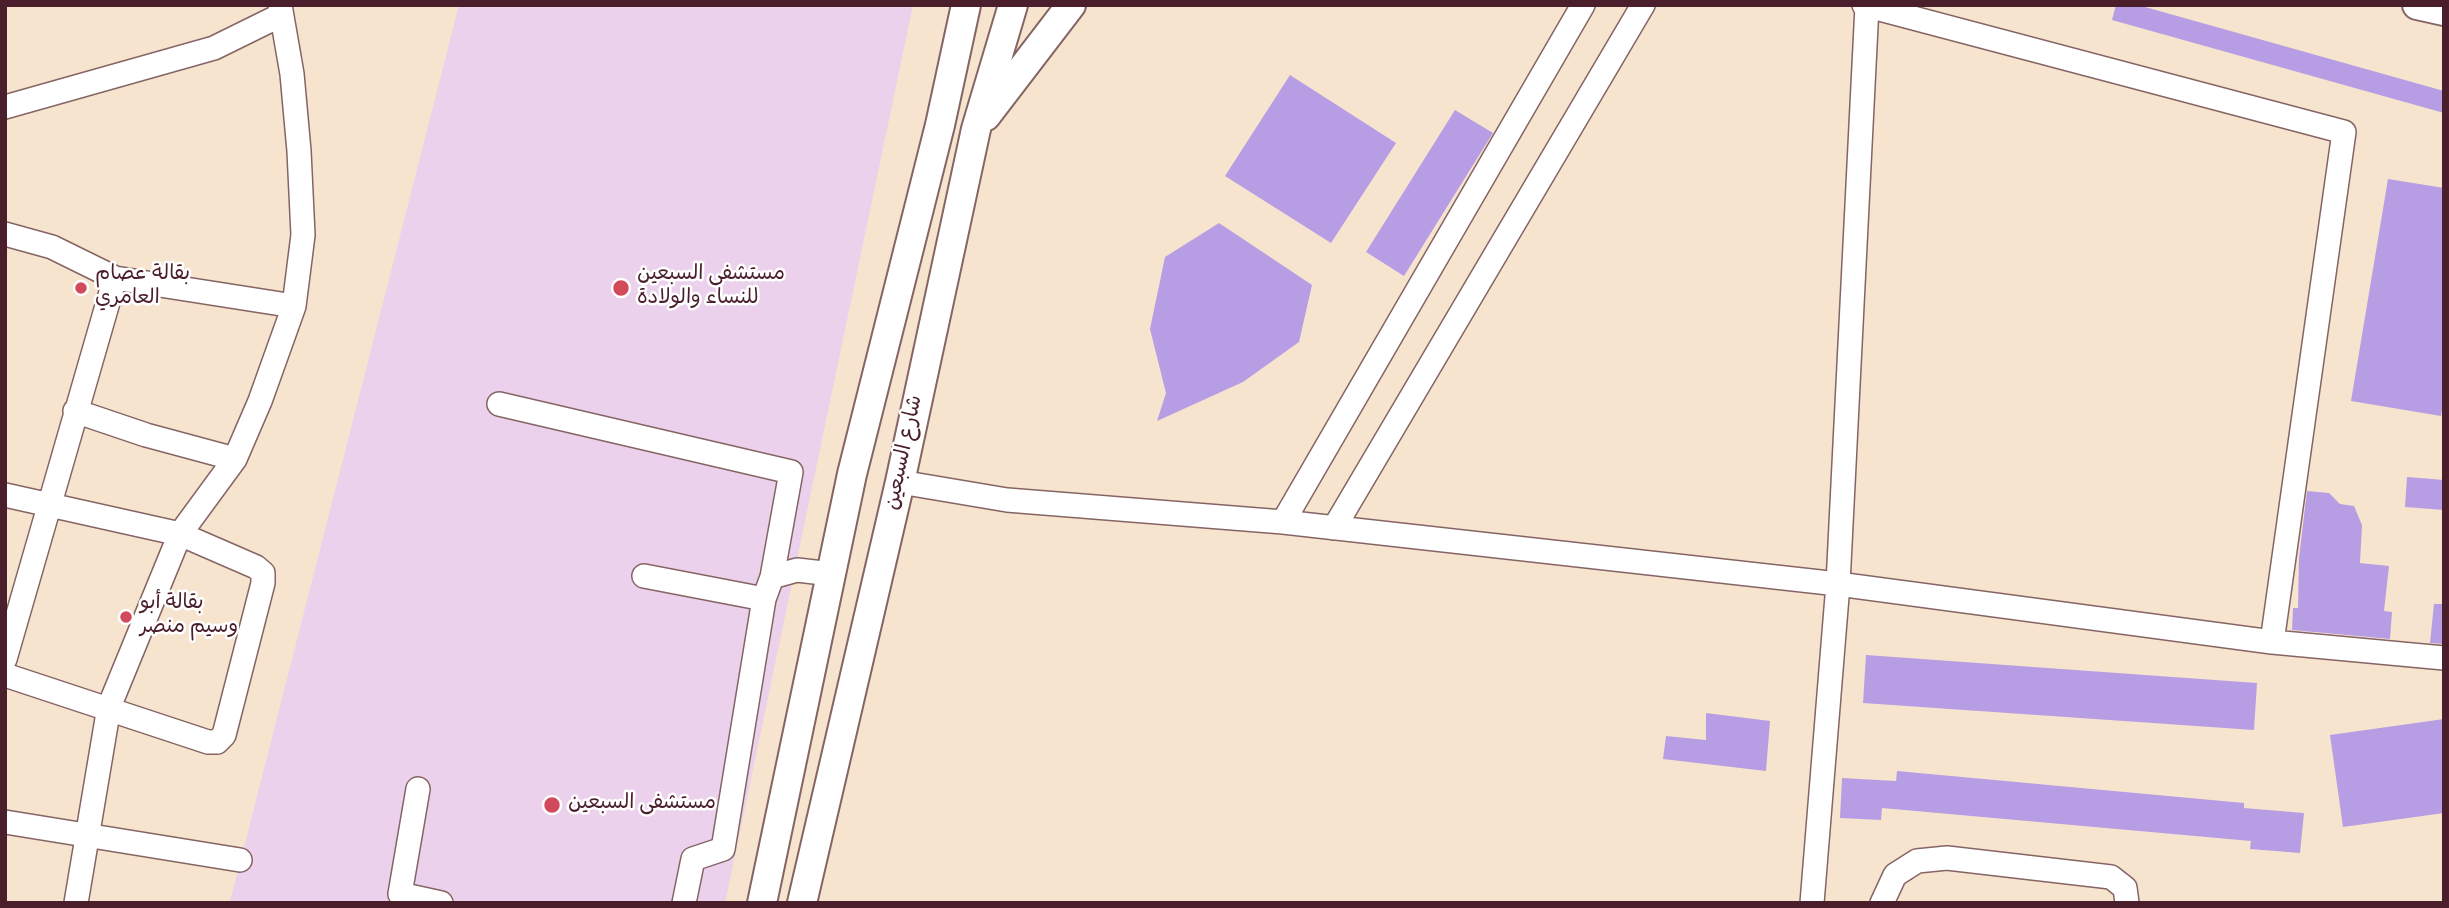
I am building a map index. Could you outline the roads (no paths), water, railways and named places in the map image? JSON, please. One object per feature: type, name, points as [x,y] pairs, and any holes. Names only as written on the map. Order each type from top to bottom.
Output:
[{"type":"main road","points":[[761,903],[852,474],[940,125],[967,5]]},
{"type":"main road","name":"شارع السبعين","points":[[802,903],[900,482],[976,130],[1013,5]]},
{"type":"main road","points":[[976,130],[1071,5]]},
{"type":"main road","points":[[2417,5],[2444,11]]},
{"type":"street","points":[[1283,522],[1583,5]]},
{"type":"street","points":[[1334,528],[1643,5]]},
{"type":"street","points":[[1812,903],[1838,584],[1866,6],[2344,132],[2272,642]]},
{"type":"street","points":[[5,107],[214,48],[280,10],[292,74],[303,235],[294,306],[260,401],[235,459],[180,534],[109,707],[76,903]]},
{"type":"street","points":[[5,234],[52,247],[114,278],[294,306]]},
{"type":"street","points":[[5,659],[114,278]]},
{"type":"street","points":[[499,404],[791,472],[772,577],[764,599],[723,849],[694,859],[684,903]]},
{"type":"street","points":[[75,411],[146,435],[235,459]]},
{"type":"street","points":[[900,482],[1007,500],[1283,522],[1838,584],[2272,642],[2444,658]]},
{"type":"street","points":[[5,495],[180,534],[256,566],[263,573],[263,583],[224,735],[217,742],[208,742],[109,707],[5,675]]},
{"type":"street","points":[[772,577],[797,570],[832,574]]},
{"type":"street","points":[[644,576],[764,599]]},
{"type":"street","points":[[418,789],[400,894],[441,903]]},
{"type":"street","points":[[5,822],[240,860]]},
{"type":"street","points":[[1882,903],[1895,875],[1917,861],[1947,858],[2111,877],[2125,888],[2127,903]]},
{"type":"place","name":"بقالة عصام العامري","points":[[81,288]]},
{"type":"place","name":"مستشفى السبعين للنساء والولادة","points":[[621,288]]},
{"type":"place","name":"بقالة أبو وسيم منصر","points":[[126,617]]},
{"type":"place","name":"مستشفى السبعين","points":[[552,805]]}]
